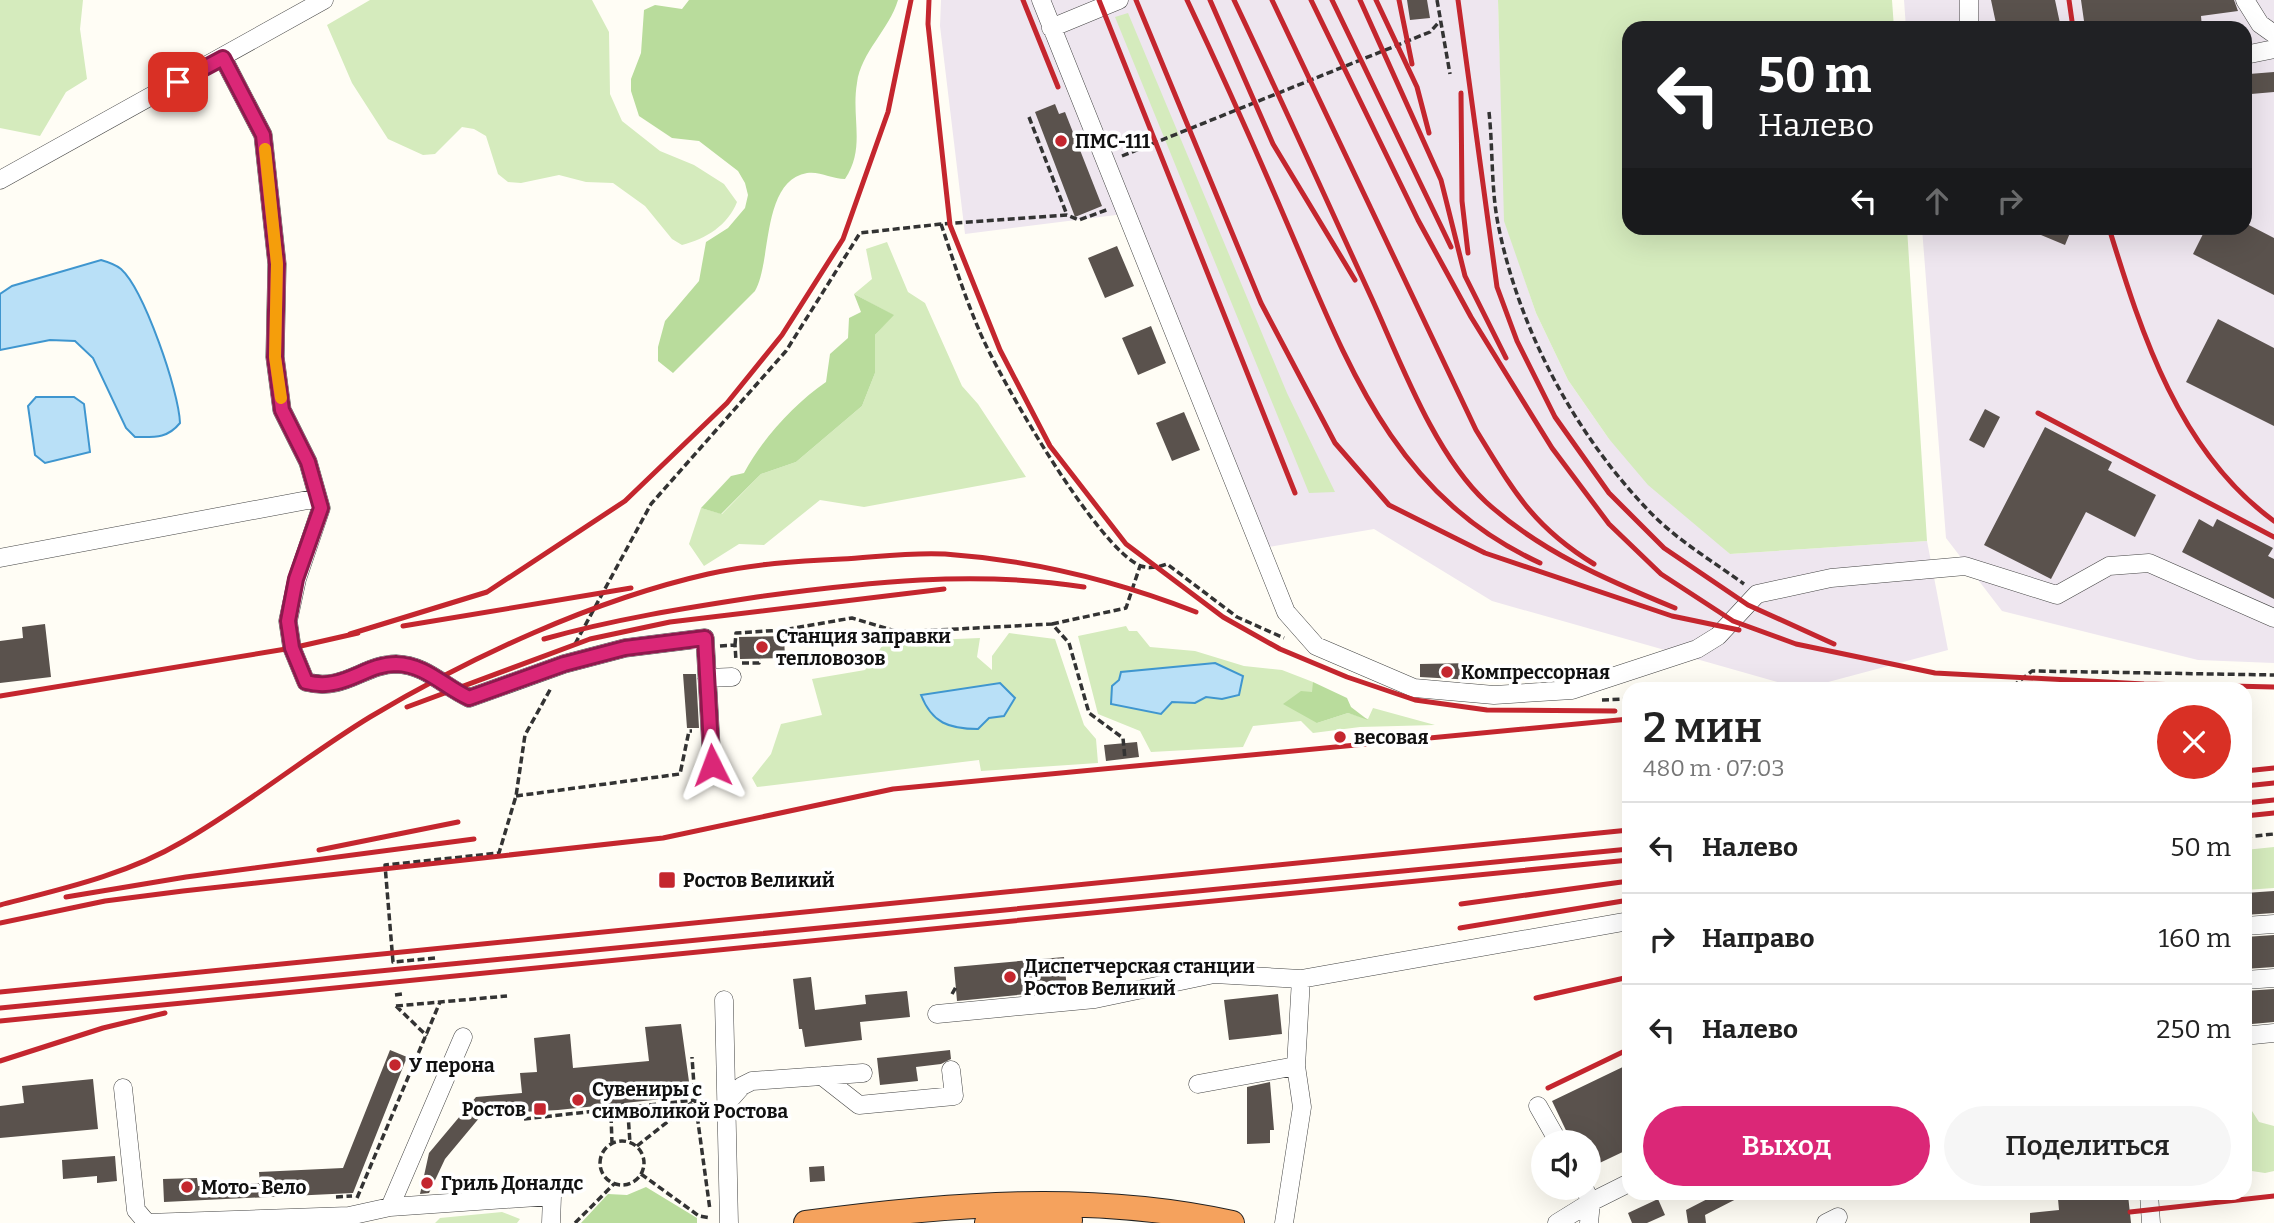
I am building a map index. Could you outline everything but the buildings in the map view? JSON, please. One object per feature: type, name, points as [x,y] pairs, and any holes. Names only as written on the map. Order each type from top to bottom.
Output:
[{"type":"highway","points":[[806,1223],[920,1210],[1034,1203],[1146,1207],[1232,1223]]},
{"type":"highway","points":[[987,1223],[1056,1220],[1129,1223]]},
{"type":"street","points":[[0,180],[324,0]]},
{"type":"street","points":[[1041,0],[1104,164],[1286,612],[1317,646],[1414,688],[1494,695],[1572,690],[1697,649],[1718,636],[1757,594],[1831,578],[1965,566],[2057,595],[2109,566],[2149,563],[2274,618]]},
{"type":"street","points":[[1051,28],[1119,0]]},
{"type":"street","points":[[1969,0],[1969,21]]},
{"type":"street","points":[[2245,0],[2260,24],[2274,34]]},
{"type":"street","points":[[2252,54],[2274,49]]},
{"type":"street","points":[[223,58],[263,135],[277,264],[275,357],[282,410],[308,462],[321,508],[296,579],[288,621],[292,648],[306,682],[325,687],[394,664],[430,671],[450,689],[469,698],[564,664],[625,648],[705,638],[712,765]]},
{"type":"street","points":[[0,558],[318,498]]},
{"type":"street","points":[[707,678],[732,677]]},
{"type":"street","points":[[937,1014],[1095,999],[1214,974],[1301,979],[1622,922]]},
{"type":"street","points":[[2252,926],[2274,924]]},
{"type":"street","points":[[2252,980],[2274,978]]},
{"type":"street","points":[[1284,1223],[1302,1107],[1296,1066],[1301,979]]},
{"type":"street","points":[[723,1219],[727,1103],[724,1000]]},
{"type":"street","points":[[2253,1035],[2274,1033]]},
{"type":"street","points":[[390,1207],[463,1037]]},
{"type":"street","points":[[1198,1084],[1296,1066]]},
{"type":"street","points":[[822,1076],[859,1105],[954,1096],[951,1070]]},
{"type":"street","points":[[727,1103],[742,1086],[752,1082],[863,1073]]},
{"type":"street","points":[[124,1088],[136,1210],[147,1223],[349,1216],[390,1207],[552,1196],[551,1223]]},
{"type":"street","points":[[1538,1105],[1552,1130]]},
{"type":"street","points":[[1601,1191],[1622,1184]]},
{"type":"street","points":[[1557,1223],[1582,1200]]},
{"type":"street","points":[[1587,1200],[1589,1223]]},
{"type":"street","points":[[2149,1200],[2151,1223]]},
{"type":"path","points":[[1437,0],[1450,74]]},
{"type":"path","points":[[1104,164],[1430,32],[1440,22]]},
{"type":"path","points":[[1489,112],[1497,220],[1511,282],[1570,409],[1608,465],[1648,510],[1694,550],[1757,594]]},
{"type":"path","points":[[1029,117],[1068,215]]},
{"type":"path","points":[[435,958],[393,961],[385,865],[499,853],[516,796],[525,734],[650,504],[786,351],[860,233],[1068,215],[1079,220],[1099,212]]},
{"type":"path","points":[[941,224],[979,331],[1044,451],[1118,548],[1140,566],[1155,568],[1167,564],[1237,617],[1286,639]]},
{"type":"path","points":[[735,645],[736,633],[783,630],[852,618],[900,632],[1052,624],[1126,608],[1140,566]]},
{"type":"path","points":[[1052,624],[1069,643],[1089,713],[1123,738],[1125,759]]},
{"type":"path","points":[[2018,682],[2032,671],[2274,675]]},
{"type":"path","points":[[1589,701],[1622,699]]},
{"type":"path","points":[[516,796],[680,774],[689,732]]},
{"type":"path","points":[[2252,836],[2274,834]]},
{"type":"path","points":[[950,994],[955,994],[956,987]]},
{"type":"path","points":[[396,995],[402,995]]},
{"type":"path","points":[[427,1036],[396,1006],[507,996]]},
{"type":"path","points":[[349,1216],[440,1002]]},
{"type":"path","points":[[642,1174],[699,1216],[723,1219],[695,1100],[692,1057]]},
{"type":"path","points":[[524,1119],[622,1105],[695,1100]]},
{"type":"path","points":[[637,1146],[695,1100]]},
{"type":"path","points":[[622,1105],[628,1114],[629,1143]]},
{"type":"path","points":[[612,1144],[611,1114],[615,1106]]},
{"type":"path","points":[[629,1143],[637,1146],[644,1162],[642,1174],[626,1185],[614,1184],[604,1176],[601,1164],[605,1150],[612,1144],[629,1143]]},
{"type":"path","points":[[575,1223],[614,1184]]},
{"type":"shaded area","points":[[941,0],[1498,0],[1505,221],[1536,313],[1568,380],[1609,439],[1730,554],[1927,541],[1948,650],[1828,682],[1777,682],[1492,601],[1374,529],[1263,548],[1132,213],[965,234],[940,26]]},
{"type":"shaded area","points":[[1904,0],[2274,0],[2274,663],[2198,660],[2002,611],[1946,538],[1923,235],[2252,235],[2252,21],[1906,21]]},
{"type":"green space","points":[[0,0],[83,0],[80,29],[87,79],[66,92],[40,136],[0,128]]},
{"type":"green space","points":[[370,0],[592,0],[609,32],[610,94],[622,121],[660,151],[694,165],[724,184],[737,202],[733,210],[715,230],[682,245],[672,239],[645,206],[613,183],[586,182],[559,175],[521,183],[508,182],[498,174],[486,136],[474,129],[462,127],[435,154],[423,155],[388,139],[352,83],[327,25]]},
{"type":"green space","points":[[689,0],[898,0],[860,72],[856,96],[855,156],[845,179],[807,173],[792,179],[775,206],[755,291],[673,373],[658,361],[658,347],[665,321],[699,281],[706,242],[728,228],[745,208],[748,195],[738,171],[699,141],[672,138],[639,116],[631,91],[631,79],[641,53],[644,10],[655,5],[682,9]]},
{"type":"green space","points":[[1498,0],[1892,0],[1894,21],[1622,21],[1622,235],[1907,235],[1927,541],[1730,554],[1648,485],[1609,439],[1568,380],[1536,313],[1504,221]]},
{"type":"green space","points":[[1128,13],[1287,393],[1335,492],[1309,493],[1115,17]]},
{"type":"green space","points":[[887,242],[908,292],[925,303],[962,386],[978,404],[1026,477],[864,507],[820,500],[764,545],[739,544],[704,566],[689,544],[701,508],[722,514],[761,474],[796,462],[862,406],[875,373],[875,335],[893,315],[854,294],[872,279],[866,249]]},
{"type":"green space","points":[[854,294],[894,315],[875,335],[875,373],[862,406],[796,462],[761,474],[721,514],[701,508],[731,476],[744,473],[780,423],[826,382],[830,354],[848,338],[849,318],[861,312]]},
{"type":"green space","points":[[1126,626],[1129,631],[1137,631],[1150,647],[1195,651],[1244,666],[1282,670],[1313,682],[1317,723],[1348,713],[1368,719],[1373,708],[1435,725],[1360,727],[1313,733],[1301,721],[1253,726],[1243,747],[1151,752],[1140,731],[1098,714],[1078,636]]},
{"type":"green space","points":[[1009,633],[1055,639],[1084,725],[1096,739],[1098,763],[981,771],[979,760],[757,787],[752,778],[771,754],[781,724],[822,715],[812,679],[865,670],[885,642],[980,638],[977,657],[992,670],[992,656]]},
{"type":"green space","points":[[1313,682],[1347,698],[1351,707],[1368,720],[1348,713],[1317,723],[1283,704],[1301,691],[1312,692]]},
{"type":"green space","points":[[2274,847],[2274,888],[2252,890],[2252,849]]},
{"type":"green space","points":[[2252,1111],[2259,1122],[2274,1126],[2274,1171],[2252,1171]]},
{"type":"green space","points":[[646,1187],[697,1218],[697,1223],[581,1223],[608,1194],[627,1195]]},
{"type":"green space","points":[[502,1212],[520,1219],[517,1223],[435,1223],[440,1218]]},
{"type":"water","points":[[101,260],[119,267],[130,280],[159,342],[174,388],[180,423],[165,434],[135,437],[126,428],[93,358],[75,341],[50,340],[0,350],[0,294],[12,286]]},
{"type":"water","points":[[36,397],[74,397],[84,404],[90,452],[45,463],[35,455],[28,406]]},
{"type":"water","points":[[1215,663],[1243,676],[1239,695],[1222,699],[1206,697],[1195,703],[1172,702],[1161,714],[1111,704],[1112,686],[1119,680],[1121,672]]},
{"type":"water","points":[[1000,683],[1015,698],[1004,716],[989,718],[978,729],[950,726],[936,718],[921,695]]},
{"type":"railway","points":[[350,634],[487,592],[625,501],[727,403],[782,335],[843,239],[888,112],[911,0]]},
{"type":"railway","points":[[929,0],[928,24],[950,225],[1000,350],[1050,446],[1126,544],[1223,617],[1280,649],[1347,677],[1415,700],[1487,710],[1615,711]]},
{"type":"railway","points":[[1023,0],[1058,87]]},
{"type":"railway","points":[[1099,0],[1295,493]]},
{"type":"railway","points":[[1136,0],[1261,303],[1335,443],[1389,505],[1485,553],[1672,616],[1739,630]]},
{"type":"railway","points":[[1187,0],[1251,139],[1331,325],[1380,420],[1411,462],[1446,501],[1489,535],[1540,563]]},
{"type":"railway","points":[[1210,0],[1273,144],[1355,280]]},
{"type":"railway","points":[[1234,0],[1407,379],[1451,459],[1486,502],[1529,536],[1600,575],[1675,608]]},
{"type":"railway","points":[[1272,0],[1476,430],[1513,489],[1539,521],[1594,564]]},
{"type":"railway","points":[[1311,0],[1418,220],[1471,317],[1552,448],[1609,524],[1661,574],[1733,621],[1796,644],[1935,673],[2106,682]]},
{"type":"railway","points":[[1332,0],[1451,247]]},
{"type":"railway","points":[[1360,0],[1441,180],[1465,276],[1506,358]]},
{"type":"railway","points":[[1376,0],[1417,87],[1429,133]]},
{"type":"railway","points":[[1399,0],[1412,64]]},
{"type":"railway","points":[[1458,0],[1497,287],[1517,341],[1555,417],[1609,493],[1664,548],[1748,605],[1834,644]]},
{"type":"railway","points":[[2069,0],[2072,21]]},
{"type":"railway","points":[[1461,93],[1462,201],[1468,253]]},
{"type":"railway","points":[[2111,235],[2151,350],[2168,389],[2189,426],[2213,461],[2241,493],[2274,521]]},
{"type":"railway","points":[[2038,413],[2274,537]]},
{"type":"railway","points":[[0,905],[93,880],[161,854],[230,812],[370,717],[449,673],[577,615],[665,585],[708,574],[791,562],[945,554],[1009,561],[1073,574],[1196,612]]},
{"type":"railway","points":[[544,639],[677,610],[757,597],[880,583],[1002,579],[1084,587]]},
{"type":"railway","points":[[403,626],[631,588]]},
{"type":"railway","points":[[407,707],[590,639],[670,622],[944,589]]},
{"type":"railway","points":[[0,696],[292,648],[358,633]]},
{"type":"railway","points":[[2252,686],[2274,687]]},
{"type":"railway","points":[[0,923],[105,901],[663,838],[893,789],[1622,720]]},
{"type":"railway","points":[[2252,770],[2274,768]]},
{"type":"railway","points":[[2252,785],[2274,783]]},
{"type":"railway","points":[[2252,802],[2274,800]]},
{"type":"railway","points":[[2252,815],[2274,813]]},
{"type":"railway","points":[[319,850],[458,822]]},
{"type":"railway","points":[[0,992],[1622,831]]},
{"type":"railway","points":[[66,897],[186,877],[474,839]]},
{"type":"railway","points":[[0,1008],[1622,850]]},
{"type":"railway","points":[[0,1021],[1622,861]]},
{"type":"railway","points":[[1461,904],[1622,882]]},
{"type":"railway","points":[[1460,928],[1622,901]]},
{"type":"railway","points":[[1536,998],[1622,979]]},
{"type":"railway","points":[[0,1061],[103,1028],[165,1013]]},
{"type":"railway","points":[[1548,1088],[1622,1052]]},
{"type":"railway","points":[[2252,1198],[2274,1196]]},
{"type":"railway","points":[[2130,1212],[2238,1200]]},
{"type":"slow traffic","points":[[265,149],[277,264],[275,357],[281,398]]},
{"type":"place","name":"ПМС-111","points":[[1061,141]]},
{"type":"place","name":"Станция заправки тепловозов","points":[[762,647]]},
{"type":"place","name":"Компрессорная","points":[[1447,672]]},
{"type":"place","name":"весовая","points":[[1340,737]]},
{"type":"place","name":"Ростов Великий","points":[[667,880]]},
{"type":"place","name":"Диспетчерская станции Ростов Великий","points":[[1010,977]]},
{"type":"place","name":"У перона","points":[[395,1065]]},
{"type":"place","name":"Сувениры с символикой Ростова","points":[[578,1100]]},
{"type":"place","name":"Ростов","points":[[540,1109]]},
{"type":"place","name":"Гриль Доналдс","points":[[427,1183]]},
{"type":"place","name":"Мото- Вело","points":[[187,1187]]},
{"type":"route","points":[[178,82],[223,58],[263,135],[277,264],[275,357],[282,410],[308,462],[321,508],[296,579],[288,621],[292,648],[306,682],[325,687],[394,664],[430,671],[450,689],[469,698],[564,664],[625,648],[705,638],[712,765]]}]
